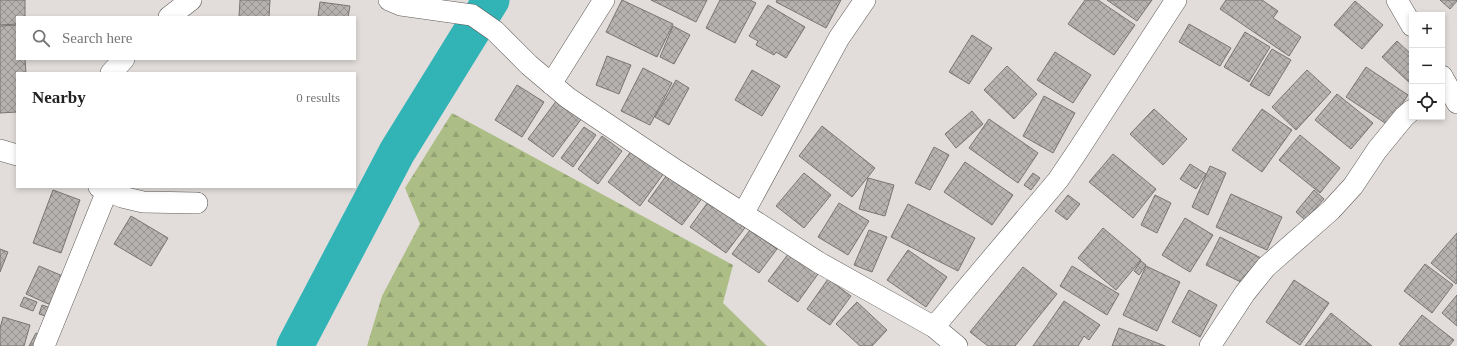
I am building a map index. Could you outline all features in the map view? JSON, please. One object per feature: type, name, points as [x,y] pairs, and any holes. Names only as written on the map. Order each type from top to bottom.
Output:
[{"type":"street","points":[[170,16],[191,0]]},
{"type":"street","points":[[389,0],[401,5],[472,15],[495,31],[529,65],[568,98],[674,169],[818,262],[934,327],[957,346]]},
{"type":"street","points":[[551,84],[604,0]]},
{"type":"street","points":[[743,214],[839,38],[865,0]]},
{"type":"street","points":[[934,327],[1058,180],[1176,0]]},
{"type":"street","points":[[1397,0],[1409,21]]},
{"type":"street","points":[[112,72],[123,60]]},
{"type":"street","points":[[1447,80],[1457,103]]},
{"type":"street","points":[[1210,346],[1246,293],[1266,267],[1336,205],[1353,186],[1377,150],[1399,122],[1409,113]]},
{"type":"street","points":[[0,150],[16,155]]},
{"type":"street","points":[[44,346],[103,189],[142,202],[197,203]]},
{"type":"green space","points":[[452,113],[733,265],[723,303],[767,346],[367,346],[382,296],[420,224],[405,188]]},
{"type":"building","points":[[0,0],[25,0],[25,16],[16,16],[16,24],[0,25]]},
{"type":"building","points":[[240,0],[270,0],[269,16],[239,16]]},
{"type":"building","points":[[622,0],[673,24],[657,57],[606,32]]},
{"type":"building","points":[[651,0],[707,0],[696,22]]},
{"type":"building","points":[[720,0],[750,0],[756,3],[735,43],[706,28]]},
{"type":"building","points":[[777,0],[841,0],[826,28],[776,2]]},
{"type":"building","points":[[1085,0],[1098,0],[1135,25],[1114,55],[1068,24]]},
{"type":"building","points":[[1107,0],[1152,0],[1137,21]]},
{"type":"building","points":[[1226,0],[1262,0],[1278,11],[1273,18],[1301,37],[1289,56],[1220,9]]},
{"type":"building","points":[[1440,0],[1457,0],[1457,1],[1450,9]]},
{"type":"building","points":[[1355,1],[1383,25],[1362,49],[1334,25]]},
{"type":"building","points":[[320,2],[350,6],[348,16],[318,16]]},
{"type":"building","points":[[768,5],[805,27],[786,58],[776,52],[774,55],[756,45],[758,41],[749,36]]},
{"type":"building","points":[[1189,24],[1231,48],[1220,66],[1179,42]]},
{"type":"building","points":[[16,25],[16,60],[25,60],[26,72],[16,72],[16,112],[0,113],[0,26]]},
{"type":"building","points":[[673,26],[690,35],[674,64],[660,57]]},
{"type":"building","points":[[1245,32],[1270,47],[1249,82],[1224,67]]},
{"type":"building","points":[[972,35],[992,48],[969,84],[949,72]]},
{"type":"building","points":[[1397,41],[1409,52],[1409,82],[1382,57]]},
{"type":"building","points":[[1272,49],[1291,60],[1269,96],[1250,85]]},
{"type":"building","points":[[1055,52],[1091,75],[1073,103],[1037,80]]},
{"type":"building","points":[[607,56],[631,65],[619,94],[596,85]]},
{"type":"building","points":[[1007,66],[1037,94],[1014,119],[984,90]]},
{"type":"building","points":[[1366,67],[1408,95],[1388,125],[1346,97]]},
{"type":"building","points":[[643,68],[672,83],[650,125],[621,111]]},
{"type":"building","points":[[752,70],[780,86],[762,116],[735,100]]},
{"type":"building","points":[[1307,70],[1331,92],[1296,130],[1272,107]]},
{"type":"building","points":[[676,80],[689,88],[669,125],[655,117]]},
{"type":"building","points":[[517,85],[544,102],[522,137],[495,120]]},
{"type":"building","points":[[1337,94],[1373,123],[1351,149],[1315,120]]},
{"type":"building","points":[[1044,96],[1075,113],[1053,153],[1023,136]]},
{"type":"building","points":[[557,100],[582,118],[553,157],[528,139]]},
{"type":"building","points":[[1154,109],[1187,139],[1163,165],[1130,134]]},
{"type":"building","points":[[1262,109],[1292,130],[1262,172],[1232,150]]},
{"type":"building","points":[[972,111],[983,124],[956,148],[945,134]]},
{"type":"building","points":[[989,119],[1038,153],[1018,183],[969,148]]},
{"type":"building","points":[[822,126],[875,168],[852,197],[799,156]]},
{"type":"building","points":[[584,127],[596,135],[573,167],[561,158]]},
{"type":"building","points":[[1300,135],[1340,168],[1320,193],[1279,160]]},
{"type":"building","points":[[602,136],[622,151],[598,184],[578,169]]},
{"type":"building","points":[[934,147],[949,155],[930,190],[915,183]]},
{"type":"building","points":[[632,150],[664,173],[640,206],[608,182]]},
{"type":"building","points":[[1113,154],[1156,189],[1133,218],[1089,182]]},
{"type":"building","points":[[965,162],[1013,195],[992,225],[944,192]]},
{"type":"building","points":[[1190,164],[1206,174],[1196,189],[1180,179]]},
{"type":"building","points":[[1210,166],[1226,173],[1208,215],[1192,207]]},
{"type":"building","points":[[669,172],[703,197],[682,225],[648,201]]},
{"type":"building","points":[[804,173],[831,195],[804,228],[776,206]]},
{"type":"building","points":[[1033,173],[1040,178],[1031,190],[1024,185]]},
{"type":"building","points":[[868,178],[894,185],[885,216],[859,209]]},
{"type":"building","points":[[53,190],[80,200],[61,253],[33,243]]},
{"type":"building","points":[[1314,190],[1324,199],[1305,220],[1296,212]]},
{"type":"building","points":[[1231,194],[1282,217],[1267,250],[1216,227]]},
{"type":"building","points":[[1068,195],[1080,204],[1067,220],[1055,211]]},
{"type":"building","points":[[1155,195],[1171,203],[1157,233],[1141,225]]},
{"type":"building","points":[[711,198],[747,225],[726,253],[690,227]]},
{"type":"building","points":[[839,203],[869,221],[848,255],[818,237]]},
{"type":"building","points":[[908,204],[975,238],[958,271],[891,237]]},
{"type":"building","points":[[131,216],[168,238],[151,266],[114,244]]},
{"type":"building","points":[[1185,218],[1213,235],[1190,272],[1162,255]]},
{"type":"building","points":[[1103,228],[1141,260],[1116,290],[1078,258]]},
{"type":"building","points":[[750,230],[777,249],[759,273],[732,254]]},
{"type":"building","points":[[869,230],[887,237],[872,272],[854,265]]},
{"type":"building","points":[[1457,233],[1457,282],[1456,284],[1431,263]]},
{"type":"building","points":[[1220,237],[1261,258],[1247,285],[1206,265]]},
{"type":"building","points":[[0,249],[8,252],[0,272]]},
{"type":"building","points":[[908,250],[947,277],[926,307],[887,280]]},
{"type":"building","points":[[789,253],[818,274],[798,302],[768,281]]},
{"type":"building","points":[[1141,261],[1146,265],[1139,275],[1134,271]]},
{"type":"building","points":[[1425,264],[1453,285],[1432,313],[1404,291]]},
{"type":"building","points":[[39,266],[65,277],[53,306],[26,294]]},
{"type":"building","points":[[1072,266],[1119,294],[1107,315],[1060,286]]},
{"type":"building","points":[[1146,266],[1180,282],[1157,331],[1123,315]]},
{"type":"building","points":[[1023,267],[1057,294],[1015,346],[988,346],[970,332]]},
{"type":"building","points":[[828,279],[851,296],[830,325],[807,309]]},
{"type":"building","points":[[1294,280],[1329,303],[1300,345],[1266,322]]},
{"type":"building","points":[[1189,290],[1217,305],[1200,337],[1172,322]]},
{"type":"building","points":[[1457,295],[1457,326],[1442,313]]},
{"type":"building","points":[[24,297],[37,302],[33,311],[20,306]]},
{"type":"building","points":[[1064,301],[1100,325],[1089,340],[1084,336],[1078,346],[1033,346]]},
{"type":"building","points":[[857,302],[887,330],[872,346],[860,346],[836,324]]},
{"type":"building","points":[[42,305],[51,308],[49,317],[39,314]]},
{"type":"building","points":[[1331,313],[1372,346],[1305,346]]},
{"type":"building","points":[[1422,315],[1454,340],[1449,346],[1402,346],[1399,344]]},
{"type":"building","points":[[3,317],[30,325],[24,346],[0,346],[0,328]]},
{"type":"building","points":[[1119,328],[1165,346],[1112,346]]},
{"type":"building","points":[[36,333],[46,338],[41,346],[29,346]]},
{"type":"waterway","points":[[295,346],[397,152],[491,0]]}]
